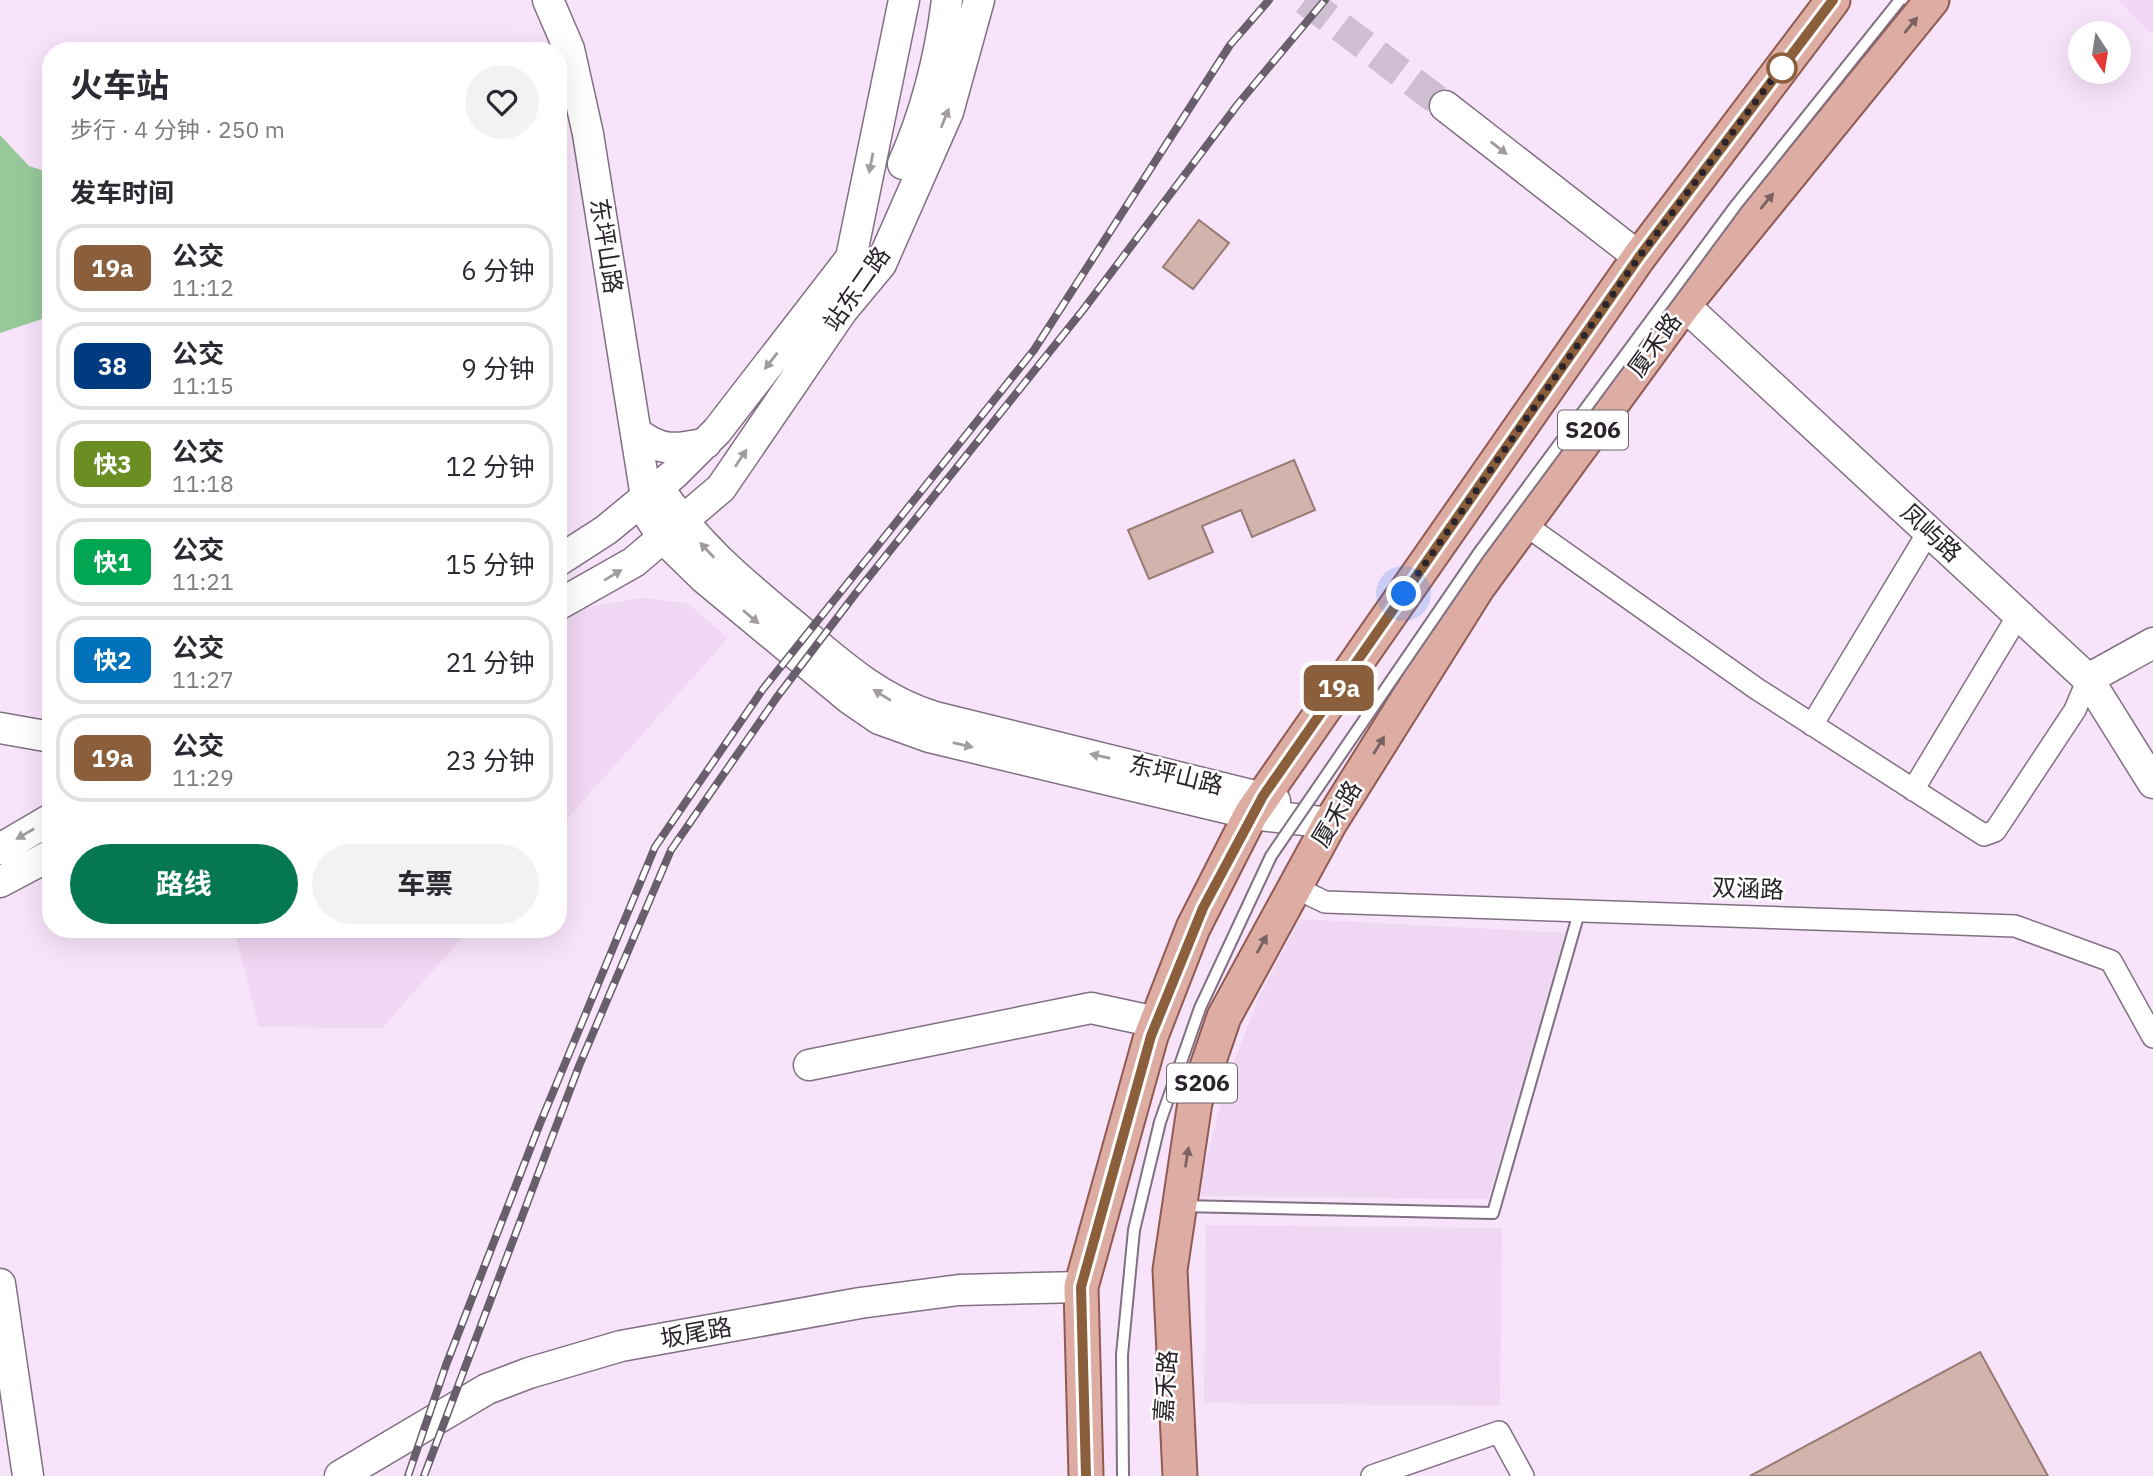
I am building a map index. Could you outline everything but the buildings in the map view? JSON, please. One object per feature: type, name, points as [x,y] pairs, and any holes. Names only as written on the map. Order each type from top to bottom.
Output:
[{"type":"main road","name":"S206","points":[[1086,1476],[1081,1287],[1156,1022],[1193,928],[1257,805],[1639,257],[1833,0]]},
{"type":"main road","name":"厦禾路","points":[[1294,887],[1330,824],[1478,587],[1684,305],[1932,0]]},
{"type":"main road","name":"S206","points":[[1180,1476],[1170,1270],[1195,1102],[1224,1017],[1294,887]]},
{"type":"main road","name":"嘉禾路","points":[[1160,1476],[1171,1297]]},
{"type":"street","name":"东坪山路","points":[[548,0],[566,42]]},
{"type":"street","points":[[852,258],[904,0]]},
{"type":"street","points":[[567,555],[606,530],[706,443],[875,228],[917,134],[941,47],[947,0]]},
{"type":"street","name":"站东二路","points":[[567,600],[634,562],[721,488],[842,311],[881,264],[948,112],[979,0]]},
{"type":"street","name":"东坪山路","points":[[567,44],[587,134],[648,495],[681,524],[704,578],[850,699],[890,724],[929,737],[1257,805],[1330,824]]},
{"type":"street","points":[[1445,106],[1639,257]]},
{"type":"street","name":"凤屿路","points":[[1684,305],[2088,679],[2153,783]]},
{"type":"street","points":[[636,432],[658,448],[672,450],[706,443]]},
{"type":"street","points":[[1524,524],[1812,724],[1984,835],[1995,831],[2075,710],[2088,679],[2153,643]]},
{"type":"street","points":[[1812,724],[1928,531]]},
{"type":"street","points":[[1913,790],[2018,614]]},
{"type":"street","points":[[0,728],[42,735]]},
{"type":"street","points":[[0,849],[42,824]]},
{"type":"street","points":[[0,882],[42,861]]},
{"type":"street","name":"双涵路","points":[[1294,887],[1325,902],[2015,926],[2111,961],[2153,1037]]},
{"type":"street","points":[[810,1065],[1091,1008],[1156,1022]]},
{"type":"street","points":[[0,1284],[28,1476]]},
{"type":"street","name":"坂尾路","points":[[340,1476],[487,1389],[529,1373],[621,1346],[860,1303],[959,1290],[1081,1287]]},
{"type":"street","points":[[1372,1476],[1499,1432],[1523,1476]]},
{"type":"lane","points":[[1123,1476],[1122,1355],[1137,1217],[1160,1122],[1200,1008],[1271,856],[1486,543],[1736,205],[1900,0]]},
{"type":"lane","points":[[1180,1206],[1493,1213],[1580,909]]},
{"type":"shaded area","points":[[2119,0],[2153,0],[2153,36]]},
{"type":"shaded area","points":[[641,598],[687,603],[728,638],[567,819],[567,619],[589,607]]},
{"type":"shaded area","points":[[1300,919],[1569,933],[1488,1199],[1197,1196],[1227,1079],[1259,997]]},
{"type":"shaded area","points":[[236,938],[462,938],[382,1028],[259,1027]]},
{"type":"shaded area","points":[[1206,1225],[1502,1228],[1500,1406],[1204,1403]]},
{"type":"green space","points":[[0,135],[29,166],[42,170],[42,319],[0,333]]},
{"type":"tunnel","points":[[1305,0],[1445,106]]},
{"type":"railway","points":[[408,1476],[446,1365],[539,1126],[655,847],[763,689],[1034,350],[1230,45],[1269,0]]},
{"type":"railway","points":[[424,1476],[579,1066],[671,850],[777,697],[856,593],[1083,310],[1238,104],[1325,0]]},
{"type":"bus line","name":"19a","points":[[1086,1476],[1081,1287],[1151,1036],[1203,908],[1263,796],[1639,257],[1833,0]]},
{"type":"route","points":[[1404,594],[1639,257],[1784,64],[1782,68]]}]
